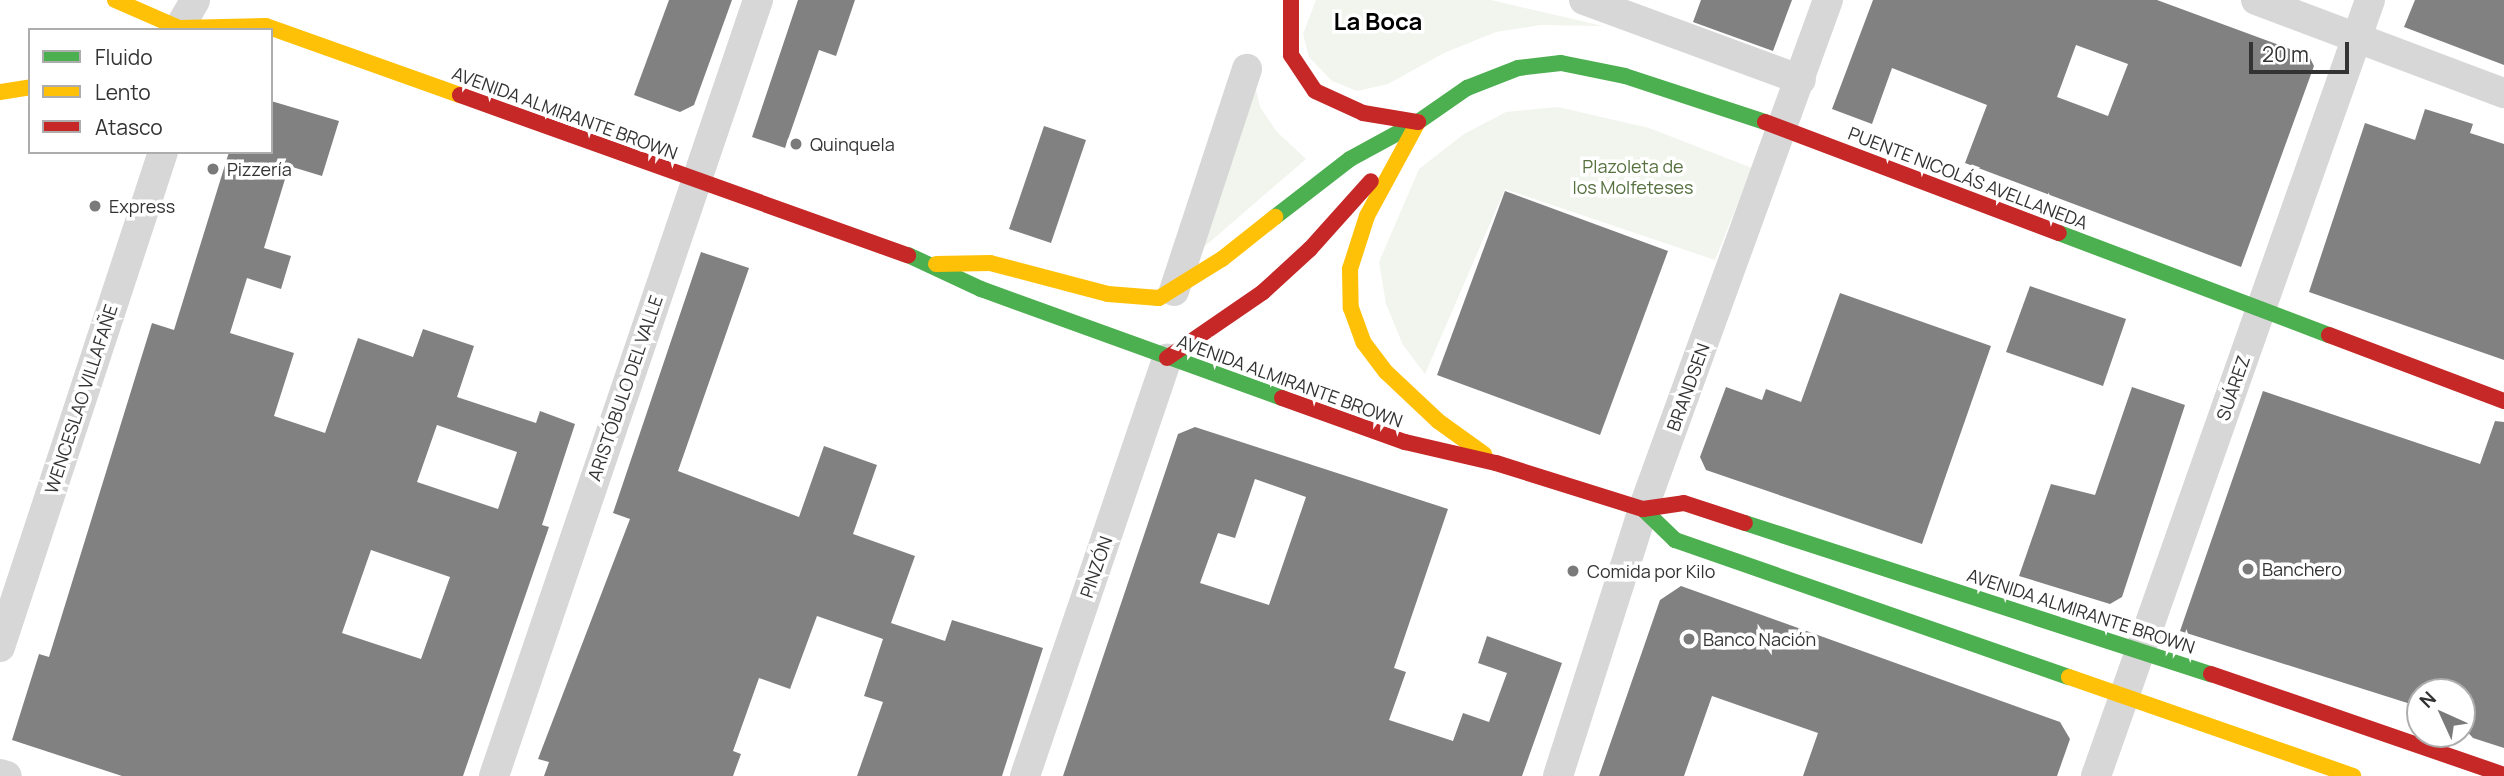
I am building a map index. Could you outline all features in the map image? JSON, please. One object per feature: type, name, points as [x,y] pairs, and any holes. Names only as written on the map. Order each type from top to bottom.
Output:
[{"type":"main road","name":"AVENIDA ALMIRANTE BROWN","points":[[115,0],[178,22],[272,28]]},
{"type":"main road","points":[[164,0],[178,22]]},
{"type":"main road","points":[[1291,0],[1291,55],[1315,91],[1363,113],[1419,122],[1367,216],[1350,269],[1351,307],[1364,343],[1386,372],[1438,421],[1496,463]]},
{"type":"main road","name":"AVENIDA ALMIRANTE BROWN","points":[[273,29],[696,182],[933,264],[981,289],[1405,442],[1496,463],[1643,509],[1684,503],[2140,651],[2504,775]]},
{"type":"main road","name":"PUENTE NICOLÁS AVELLANEDA","points":[[1174,291],[1350,159],[1419,122],[1453,96],[1496,74],[1560,63],[1625,76],[1744,114],[2504,401]]},
{"type":"main road","points":[[0,92],[28,88]]},
{"type":"main road","name":"PUENTE NICOLÁS AVELLANEDA","points":[[1167,358],[1264,292],[1300,258],[1419,122]]},
{"type":"main road","name":"AVENIDA ALMIRANTE BROWN","points":[[933,264],[990,263],[1146,300],[1174,291]]},
{"type":"main road","name":"AVENIDA ALMIRANTE BROWN","points":[[1643,509],[1675,540],[2353,776]]},
{"type":"street","points":[[178,22],[195,0]]},
{"type":"street","name":"ARISTÓBULO DEL VALLE","points":[[494,776],[758,0]]},
{"type":"street","points":[[1584,0],[1801,80]]},
{"type":"street","name":"BRANDSEN","points":[[1558,776],[1643,509],[1828,0]]},
{"type":"street","points":[[2256,0],[2504,93]]},
{"type":"street","name":"SUÁREZ","points":[[2096,776],[2370,0]]},
{"type":"street","points":[[1174,291],[1247,69]]},
{"type":"street","name":"WENCESLAO VILLAFAÑE","points":[[0,646],[162,154]]},
{"type":"street","name":"PINZÓN","points":[[1025,776],[1167,358]]},
{"type":"street","points":[[0,774],[7,776]]},
{"type":"green space","points":[[1316,0],[1491,0],[1603,26],[1541,25],[1496,32],[1444,53],[1388,84],[1357,91],[1332,81],[1309,57],[1303,34]]},
{"type":"green space","points":[[1254,81],[1260,107],[1277,132],[1306,159],[1204,247]]},
{"type":"green space","name":"Plazoleta de los Molfeteses","points":[[1558,107],[1649,128],[1752,168],[1715,260],[1505,189],[1425,374],[1403,345],[1386,304],[1379,262],[1419,169],[1464,134],[1506,112]]},
{"type":"building","points":[[669,0],[732,0],[694,105],[680,112],[634,95]]},
{"type":"building","points":[[798,0],[855,0],[836,56],[819,50],[785,148],[752,137]]},
{"type":"building","points":[[1701,0],[1792,0],[1773,51],[1693,22]]},
{"type":"building","points":[[1873,0],[2157,0],[2309,56],[2314,66],[2241,267],[1965,163],[1987,105],[1892,68],[1872,124],[1832,109]],"holes":[[[2076,45],[2128,64],[2108,116],[2057,97]]]},
{"type":"building","points":[[2415,0],[2504,0],[2504,65],[2404,27]]},
{"type":"building","points":[[273,102],[339,121],[322,176],[289,166],[264,248],[291,256],[281,289],[247,278],[230,333],[294,353],[274,416],[325,433],[358,338],[413,357],[423,329],[474,346],[457,397],[536,423],[540,411],[575,424],[542,525],[549,527],[463,776],[122,776],[12,740],[39,654],[49,657],[152,323],[174,330],[228,154],[273,154]],"holes":[[[437,425],[517,452],[498,509],[417,482]],[[371,550],[450,577],[421,659],[342,633]]]},
{"type":"building","points":[[2425,109],[2473,124],[2470,133],[2504,144],[2504,360],[2309,292],[2365,123],[2415,140]]},
{"type":"building","points":[[1044,126],[1086,140],[1051,243],[1009,229]]},
{"type":"building","points":[[1505,191],[1668,251],[1600,435],[1437,375]]},
{"type":"building","points":[[701,252],[749,268],[678,471],[799,517],[824,446],[877,465],[853,534],[915,556],[891,623],[945,641],[952,620],[1043,648],[1002,776],[857,776],[883,702],[864,696],[883,639],[817,616],[790,689],[759,678],[733,751],[741,754],[733,776],[544,776],[549,762],[538,759],[630,519],[613,513]]},
{"type":"building","points":[[2030,286],[2126,319],[2103,386],[2006,352]]},
{"type":"building","points":[[1840,293],[1991,346],[1922,544],[1706,470],[1700,457],[1726,387],[1762,400],[1766,389],[1801,402]]},
{"type":"building","points":[[2132,387],[2185,405],[2122,597],[2110,604],[2019,576],[2051,484],[2095,495]]},
{"type":"building","points":[[2263,391],[2480,464],[2495,421],[2504,422],[2504,748],[2476,739],[2476,678],[2406,678],[2406,703],[2180,631]]},
{"type":"building","points":[[1195,427],[1448,509],[1394,668],[1406,672],[1389,720],[1453,741],[1463,713],[1489,722],[1507,673],[1478,663],[1487,636],[1562,663],[1522,776],[1063,776],[1178,434]],"holes":[[[1255,479],[1306,497],[1269,605],[1200,583],[1218,533],[1235,538]]]},
{"type":"building","points":[[1681,586],[2060,722],[2070,739],[2057,776],[1803,776],[1818,733],[1712,696],[1684,776],[1599,776],[1660,600]]},
{"type":"traffic: fast","points":[[1275,217],[1350,159],[1418,122],[1467,88],[1518,68],[1561,63],[1625,76],[1765,122]]},
{"type":"traffic: fast","points":[[2059,233],[2329,335]]},
{"type":"traffic: fast","points":[[908,255],[981,289],[1282,398]]},
{"type":"traffic: fast","points":[[1643,509],[1675,540],[2069,677]]},
{"type":"traffic: fast","points":[[1745,523],[2211,674]]},
{"type":"traffic: slow","points":[[115,0],[179,28]]},
{"type":"traffic: slow","points":[[179,28],[272,28]]},
{"type":"traffic: slow","points":[[273,28],[460,95]]},
{"type":"traffic: slow","points":[[0,92],[28,87]]},
{"type":"traffic: slow","points":[[1418,122],[1367,216],[1350,269],[1351,308],[1364,343],[1386,372],[1438,421],[1484,454]]},
{"type":"traffic: slow","points":[[936,264],[990,263],[1108,294],[1159,298],[1222,259],[1275,217]]},
{"type":"traffic: slow","points":[[2069,677],[2353,776]]},
{"type":"traffic: jam","points":[[1291,0],[1291,55],[1315,91],[1363,113],[1418,122]]},
{"type":"traffic: jam","points":[[460,95],[908,255]]},
{"type":"traffic: jam","points":[[1765,122],[2059,233]]},
{"type":"traffic: jam","points":[[1167,358],[1263,292],[1310,249],[1371,181]]},
{"type":"traffic: jam","points":[[2329,335],[2504,401]]},
{"type":"traffic: jam","points":[[1282,398],[1405,442],[1496,463],[1643,509],[1684,503],[1745,523]]},
{"type":"traffic: jam","points":[[2211,674],[2504,775]]},
{"type":"place","name":"Quinquela","points":[[796,144]]},
{"type":"place","name":"Pizzería","points":[[213,169]]},
{"type":"place","name":"Express","points":[[95,206]]},
{"type":"place","name":"Banchero","points":[[2248,569]]},
{"type":"place","name":"Comida por Kilo","points":[[1573,571]]},
{"type":"place","name":"Banco Nación","points":[[1689,639]]},
{"type":"district","name":"La Boca","points":[[1378,21]]}]
